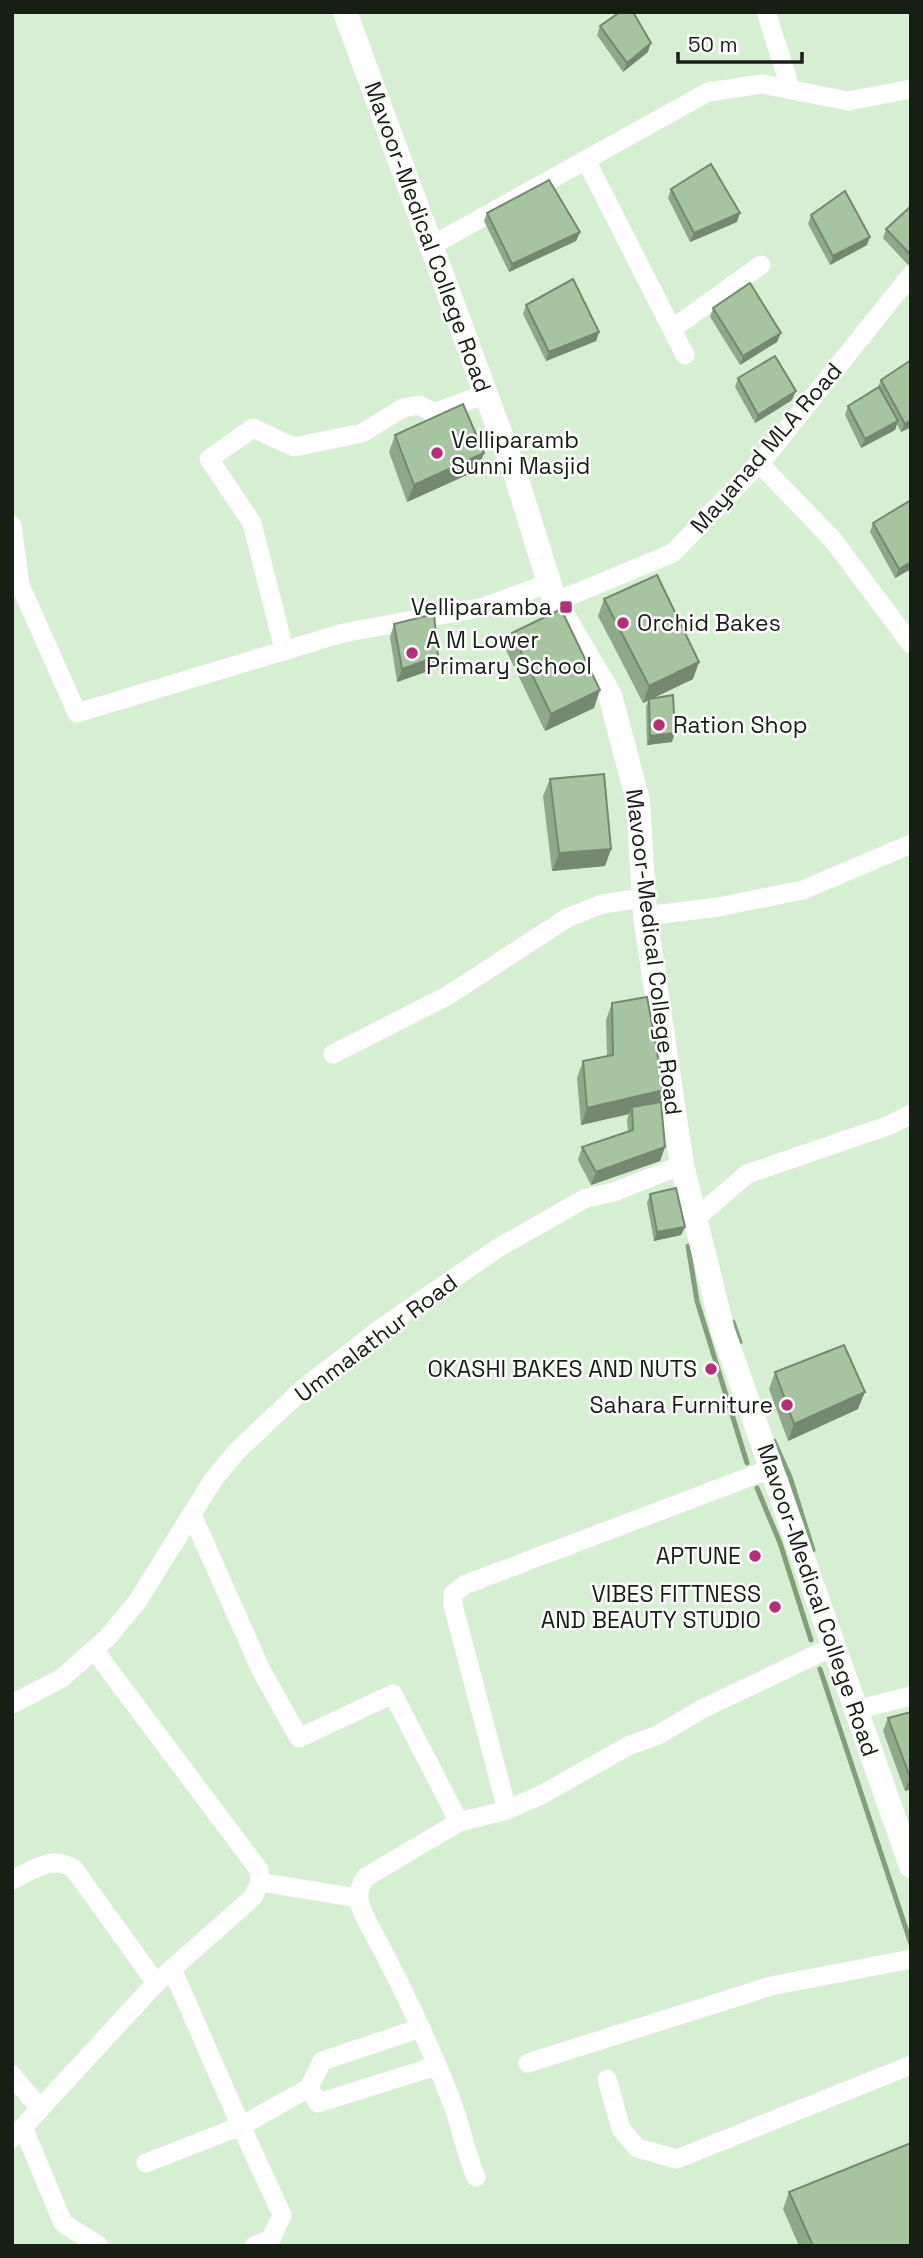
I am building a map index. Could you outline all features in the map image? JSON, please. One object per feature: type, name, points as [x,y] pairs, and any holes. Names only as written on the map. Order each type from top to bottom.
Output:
[{"type":"main road","name":"Mavoor-Medical College Road","points":[[345,12],[486,394],[552,592],[610,695],[638,801],[644,907],[682,1165],[723,1331],[807,1563],[832,1647],[911,1866]]},
{"type":"street","points":[[766,12],[791,90]]},
{"type":"street","points":[[431,246],[708,92],[762,84],[848,101],[911,89]]},
{"type":"street","points":[[586,160],[685,355]]},
{"type":"street","points":[[672,329],[761,265]]},
{"type":"street","name":"Mayanad MLA Road","points":[[12,524],[20,585],[77,713],[343,633],[552,592],[673,553],[759,463],[911,275]]},
{"type":"street","points":[[284,649],[252,523],[209,459],[253,428],[294,447],[362,433],[403,408],[419,405],[434,414],[486,394]]},
{"type":"street","points":[[759,463],[833,540],[911,644]]},
{"type":"street","points":[[333,1054],[447,996],[567,918],[602,904],[718,907],[803,890],[911,844]]},
{"type":"street","points":[[695,1219],[747,1174],[890,1125],[911,1114]]},
{"type":"street","name":"Ummalathur Road","points":[[12,1704],[62,1678],[94,1650],[137,1602],[193,1517],[213,1480],[237,1451],[304,1388],[409,1308],[498,1248],[528,1233],[558,1212],[586,1198],[614,1192],[682,1165]]},
{"type":"street","points":[[507,1810],[453,1605],[453,1594],[464,1585],[773,1468]]},
{"type":"street","points":[[193,1517],[261,1670],[299,1738],[393,1694],[459,1822]]},
{"type":"street","points":[[476,2177],[421,2028],[358,1898],[358,1887],[366,1877],[459,1822],[507,1810],[628,1746],[658,1735],[702,1709],[832,1647]]},
{"type":"street","points":[[94,1650],[258,1870],[260,1882],[253,1897],[156,1983],[17,2133],[62,2223],[99,2246]]},
{"type":"street","points":[[855,1710],[911,1696]]},
{"type":"street","points":[[12,1880],[51,1861],[62,1861],[74,1869],[156,1983]]},
{"type":"street","points":[[260,1882],[358,1898]]},
{"type":"street","points":[[528,2063],[771,1986],[911,1959]]},
{"type":"street","points":[[172,1969],[282,2215],[271,2239],[254,2246]]},
{"type":"street","points":[[146,2163],[241,2126],[309,2088],[322,2061],[421,2028]]},
{"type":"street","points":[[607,2079],[621,2129],[638,2148],[677,2159],[911,2065]]},
{"type":"street","points":[[309,2088],[318,2103],[436,2066]]},
{"type":"street","points":[[12,2076],[40,2109]]},
{"type":"building","points":[[620,12],[633,12],[651,43],[627,63],[600,26]]},
{"type":"building","points":[[711,164],[740,213],[694,233],[671,189]]},
{"type":"building","points":[[549,180],[580,232],[512,264],[487,213]]},
{"type":"building","points":[[845,191],[870,237],[833,256],[811,215]]},
{"type":"building","points":[[911,206],[911,255],[886,229]]},
{"type":"building","points":[[573,279],[599,332],[549,352],[526,305]]},
{"type":"building","points":[[750,283],[781,333],[743,356],[713,308]]},
{"type":"building","points":[[775,356],[796,391],[758,415],[738,378]]},
{"type":"building","points":[[911,360],[911,420],[905,424],[881,380]]},
{"type":"building","points":[[879,387],[898,421],[865,439],[848,406]]},
{"type":"building","points":[[463,404],[484,453],[414,485],[395,435]]},
{"type":"building","points":[[911,500],[911,562],[899,569],[873,523]]},
{"type":"building","points":[[657,575],[699,662],[649,686],[604,599]]},
{"type":"building","points":[[561,609],[600,690],[551,714],[512,633]]},
{"type":"building","name":"A M Lower Primary School","points":[[434,614],[438,656],[402,669],[394,624]]},
{"type":"building","name":"Ration Shop","points":[[673,695],[675,733],[650,736],[649,699]]},
{"type":"building","points":[[604,774],[611,849],[559,853],[550,779]]},
{"type":"building","points":[[647,997],[664,1090],[587,1108],[583,1061],[613,1055],[612,1003]]},
{"type":"building","points":[[661,1102],[665,1147],[596,1172],[582,1147],[633,1130],[632,1107]]},
{"type":"building","points":[[676,1188],[685,1227],[657,1232],[650,1194]]},
{"type":"building","points":[[844,1345],[865,1392],[794,1424],[775,1372]]},
{"type":"building","points":[[911,1712],[911,1777],[910,1777],[888,1718]]},
{"type":"building","points":[[911,2143],[911,2246],[813,2246],[789,2192]]},
{"type":"waterway","points":[[688,1246],[697,1301],[747,1463]]},
{"type":"waterway","points":[[733,1322],[740,1342]]},
{"type":"waterway","points":[[774,1441],[790,1477],[813,1550]]},
{"type":"waterway","points":[[757,1488],[780,1543],[811,1640]]},
{"type":"waterway","points":[[820,1669],[911,1944]]},
{"type":"place","name":"Velliparamb Sunni Masjid","points":[[437,453]]},
{"type":"place","name":"Velliparamba","points":[[566,607]]},
{"type":"place","name":"Orchid Bakes","points":[[623,623]]},
{"type":"place","name":"A M Lower Primary School","points":[[412,653]]},
{"type":"place","name":"Ration Shop","points":[[659,725]]},
{"type":"place","name":"OKASHI BAKES AND NUTS","points":[[711,1369]]},
{"type":"place","name":"Sahara Furniture","points":[[787,1405]]},
{"type":"place","name":"APTUNE","points":[[755,1556]]},
{"type":"place","name":"VIBES FITTNESS AND BEAUTY STUDIO","points":[[775,1607]]}]
